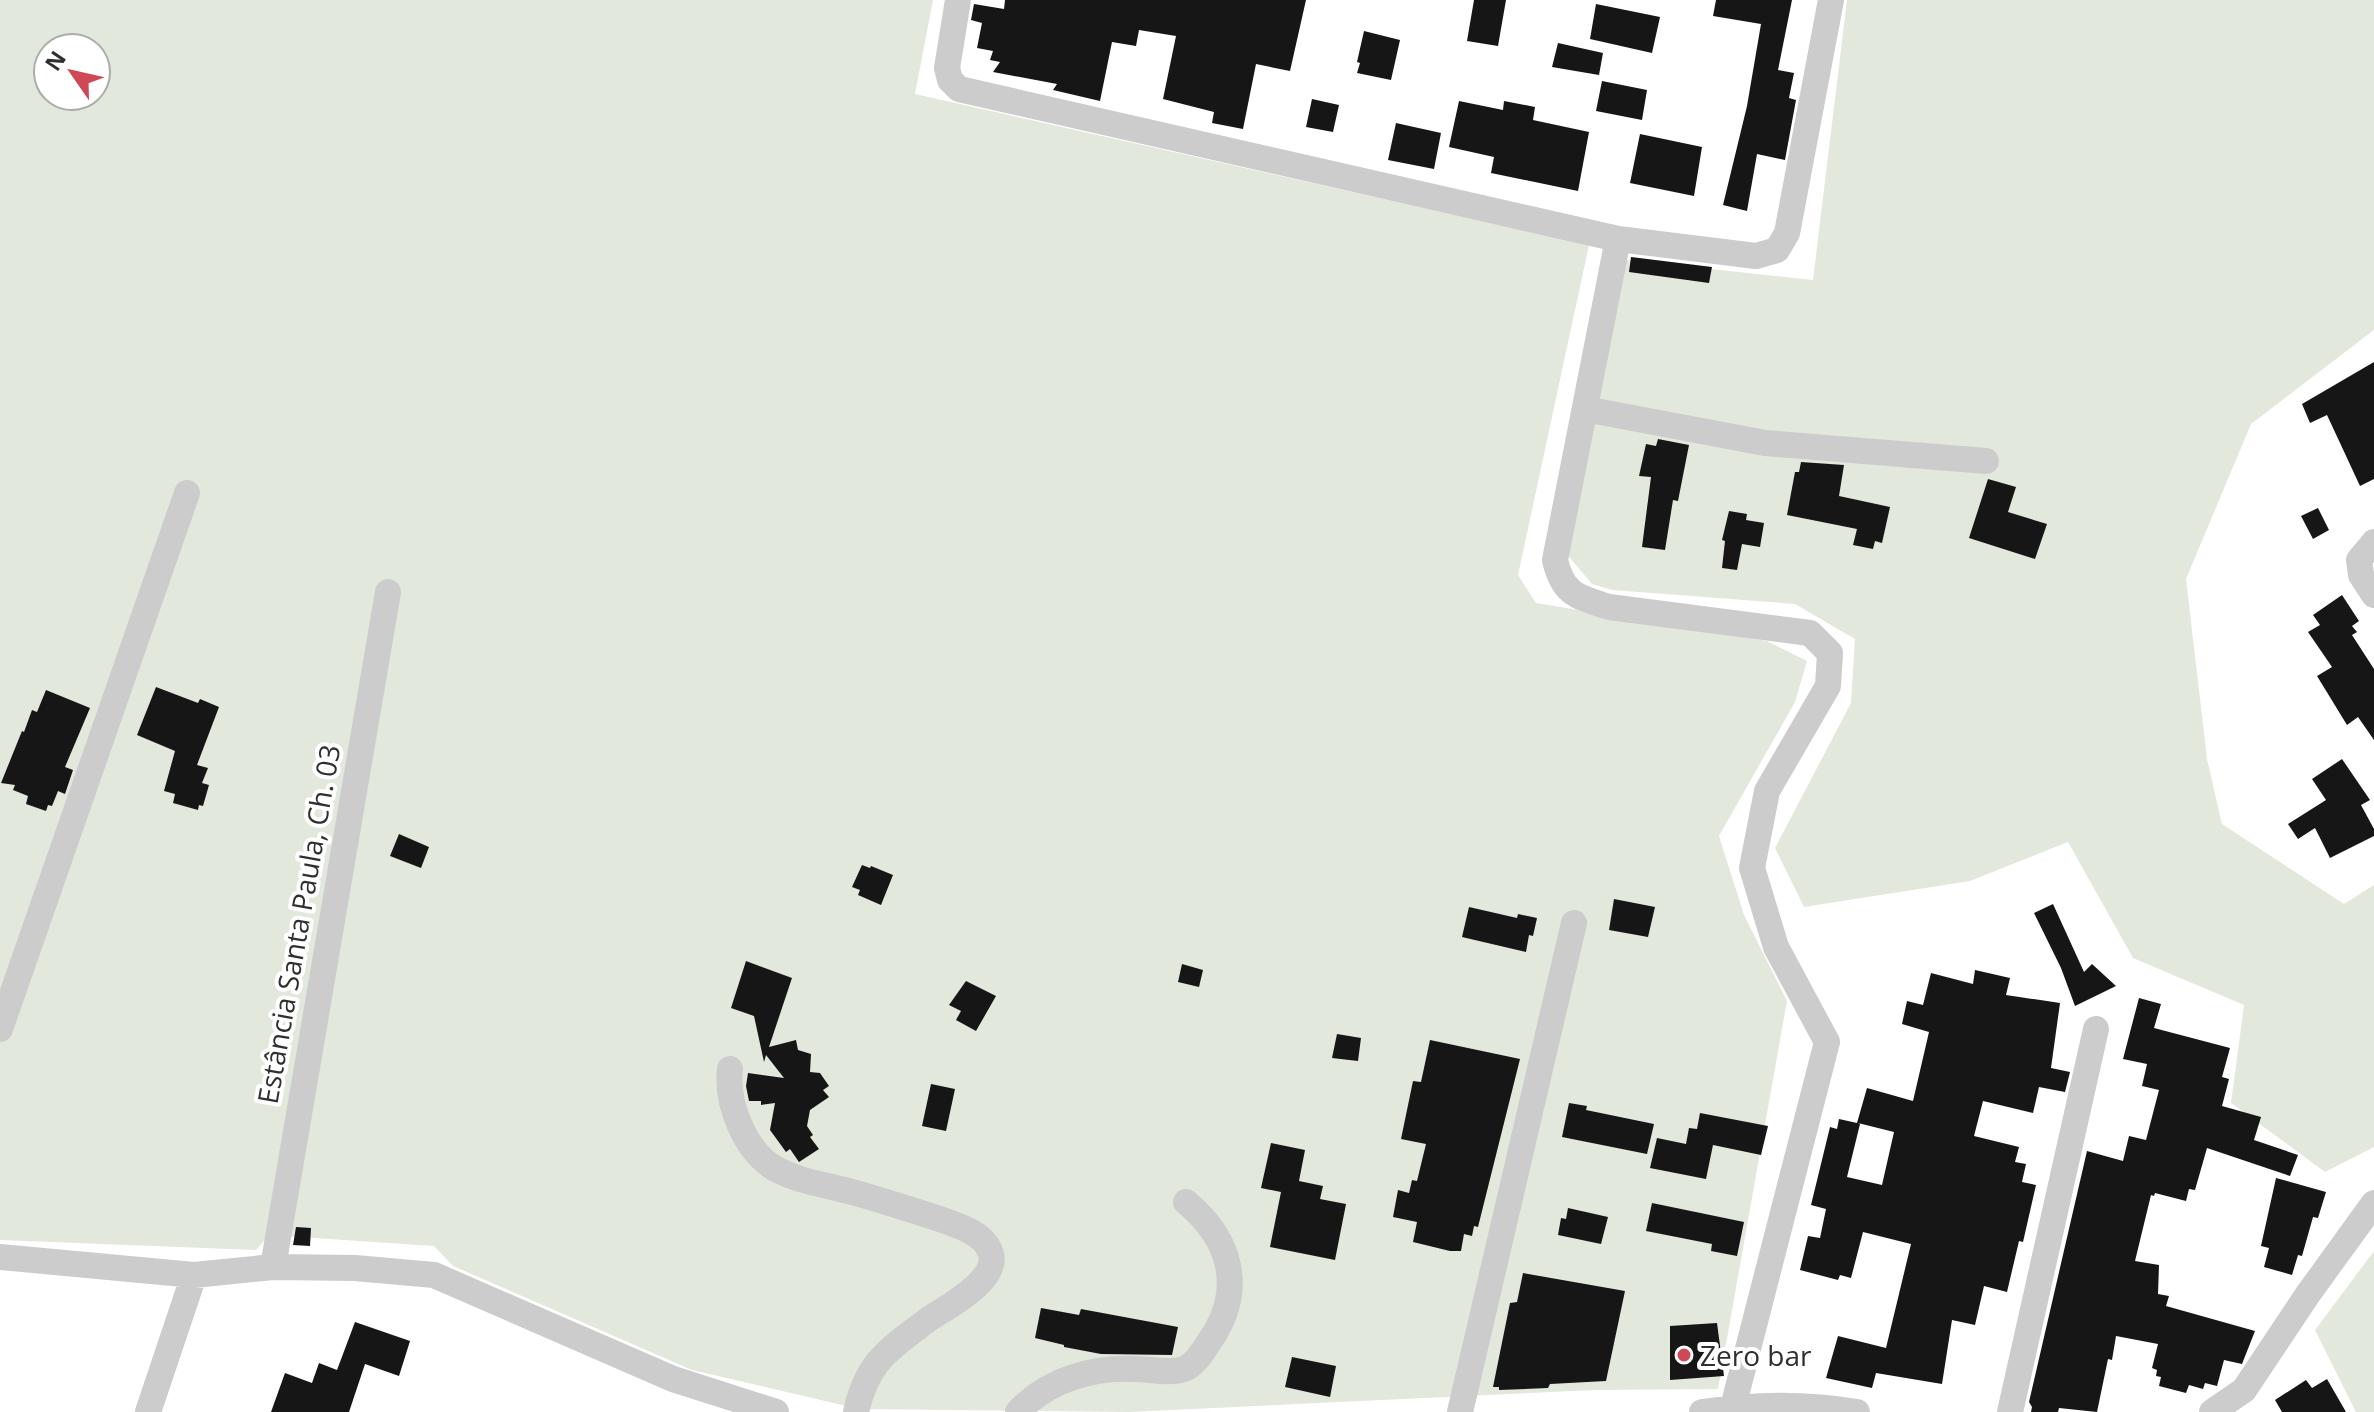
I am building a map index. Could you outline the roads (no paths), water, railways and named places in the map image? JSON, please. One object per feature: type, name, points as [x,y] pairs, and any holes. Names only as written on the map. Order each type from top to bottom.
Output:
[{"type":"street","points":[[958,0],[947,68],[950,80],[959,89],[1618,239],[1756,256],[1777,250],[1787,233],[1831,0]]},
{"type":"street","points":[[1618,239],[1555,560],[1559,580],[1578,597],[1609,607],[1810,633],[1830,653],[1828,686],[1767,791],[1752,868],[1776,947],[1827,1042],[1733,1407]]},
{"type":"street","points":[[1585,409],[1765,443],[1986,461]]},
{"type":"street","points":[[0,1029],[187,493]]},
{"type":"street","points":[[2374,542],[2359,560],[2361,575],[2374,595]]},
{"type":"street","name":"Estância Santa Paula, Ch. 03","points":[[273,1267],[388,592]]},
{"type":"street","points":[[1460,1412],[1574,923]]},
{"type":"street","points":[[2010,1412],[2096,1029]]},
{"type":"street","points":[[730,1069],[728,1086],[733,1106],[756,1151],[774,1168],[799,1179],[867,1196],[948,1222],[970,1231],[990,1251],[991,1261],[984,1278],[961,1300],[921,1326],[878,1362],[861,1389],[856,1412]]},
{"type":"street","points":[[1018,1412],[1036,1393],[1079,1375],[1130,1368],[1185,1369],[1198,1358],[1213,1337],[1228,1302],[1231,1270],[1222,1244],[1207,1219],[1186,1202]]},
{"type":"street","points":[[2212,1412],[2244,1390],[2374,1203]]},
{"type":"street","points":[[0,1257],[194,1275],[273,1267],[355,1268],[434,1275],[673,1379],[776,1412]]},
{"type":"street","points":[[148,1412],[194,1275]]},
{"type":"street","points":[[1702,1412],[1733,1407],[1818,1405],[1857,1412]]},
{"type":"place","name":"Zero bar","points":[[1684,1355]]}]
